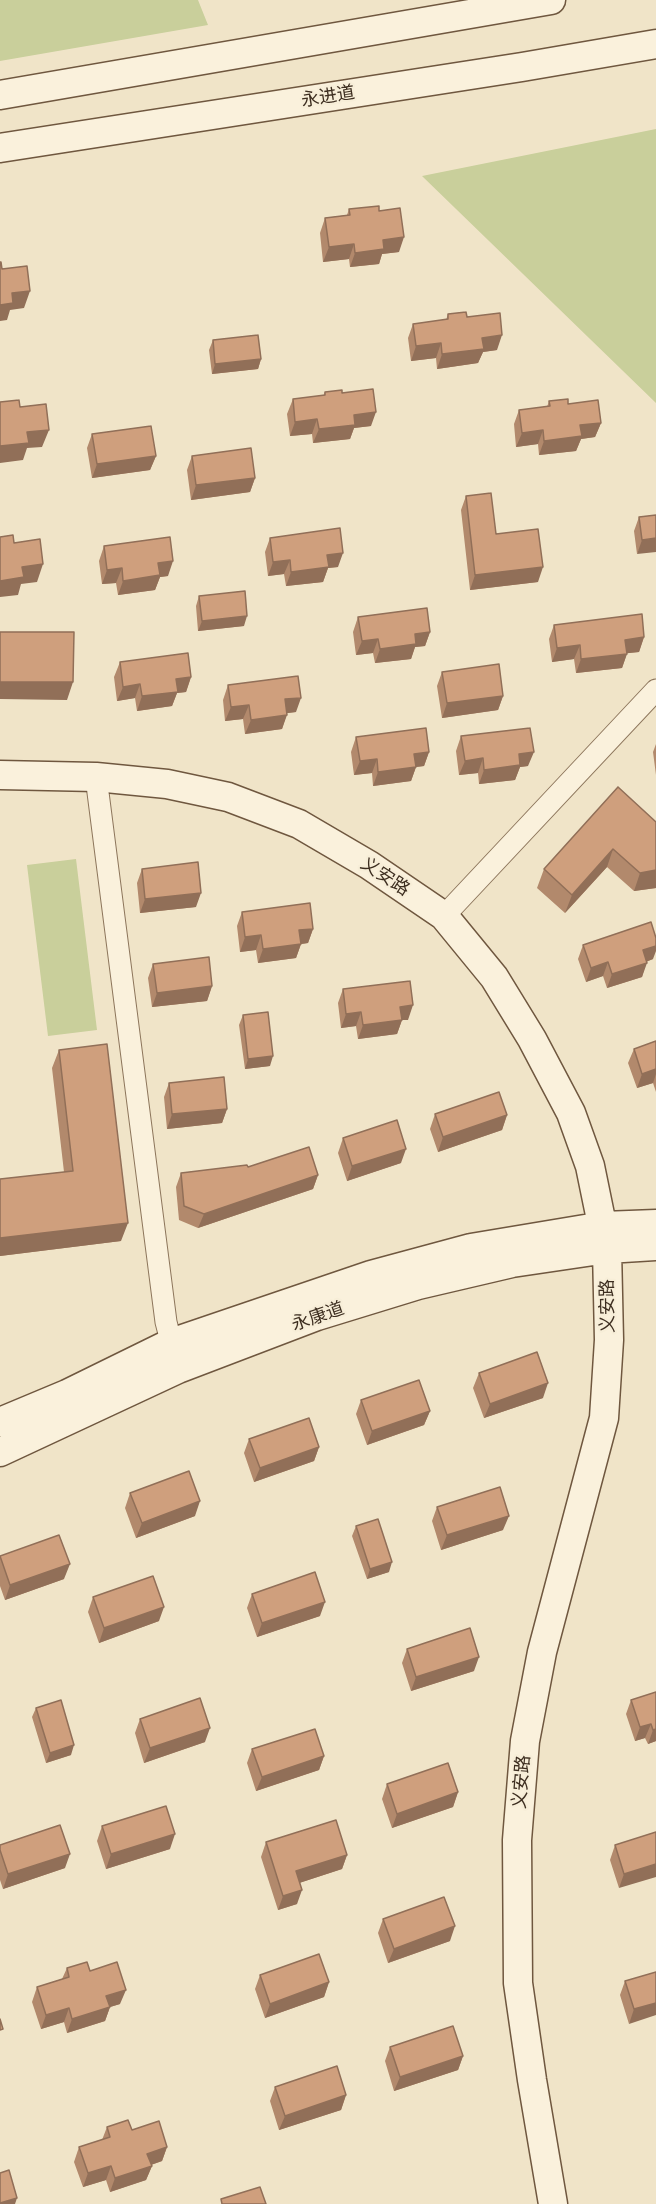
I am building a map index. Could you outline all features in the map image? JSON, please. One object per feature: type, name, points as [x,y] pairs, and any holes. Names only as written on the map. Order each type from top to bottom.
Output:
[{"type":"street","points":[[0,95],[551,0]]},
{"type":"street","name":"永进道","points":[[0,148],[656,44]]},
{"type":"street","points":[[444,916],[656,690]]},
{"type":"street","name":"义安路","points":[[0,775],[96,777],[167,784],[228,797],[299,824],[369,865],[444,916],[494,977],[532,1039],[571,1113],[590,1166],[605,1238],[609,1340],[604,1418],[542,1652],[525,1741],[517,1840],[518,1983],[553,2204]]},
{"type":"street","points":[[96,777],[166,1322],[175,1356]]},
{"type":"street","name":"永康道","points":[[0,1422],[67,1394],[175,1356],[371,1275],[471,1248],[605,1238],[656,1224]]},
{"type":"street","name":"永康道","points":[[605,1238],[656,1246]]},
{"type":"street","name":"永康道","points":[[0,1452],[175,1356]]},
{"type":"green space","points":[[0,0],[198,0],[208,25],[0,61]]},
{"type":"green space","points":[[656,129],[656,403],[422,176]]},
{"type":"green space","points":[[76,859],[97,1030],[48,1036],[27,865]]},
{"type":"building","points":[[379,206],[379,211],[400,208],[404,237],[383,240],[384,249],[355,253],[354,244],[329,247],[325,218],[350,215],[349,209]]},
{"type":"building","points":[[0,262],[2,269],[27,266],[30,291],[12,293],[13,303],[0,305]]},
{"type":"building","points":[[466,312],[467,317],[500,313],[502,335],[482,338],[484,349],[442,354],[441,343],[416,346],[413,324],[448,319],[448,314]]},
{"type":"building","points":[[258,335],[261,359],[215,364],[213,340]]},
{"type":"building","points":[[373,389],[376,412],[354,415],[355,425],[319,429],[317,419],[295,422],[293,399],[325,395],[325,392],[342,390],[342,393]]},
{"type":"building","points":[[568,399],[568,404],[598,400],[601,423],[580,425],[582,436],[544,441],[543,430],[522,433],[519,410],[550,406],[549,401]]},
{"type":"building","points":[[19,400],[20,407],[46,404],[49,430],[27,432],[29,443],[0,446],[0,402]]},
{"type":"building","points":[[151,426],[156,456],[97,464],[92,434]]},
{"type":"building","points":[[251,448],[255,478],[196,485],[192,456]]},
{"type":"building","points":[[491,493],[496,534],[538,529],[543,567],[475,575],[466,496]]},
{"type":"building","points":[[656,515],[656,538],[642,540],[639,517]]},
{"type":"building","points":[[340,528],[343,553],[327,555],[329,567],[291,572],[290,560],[273,562],[270,538]]},
{"type":"building","points":[[13,535],[14,543],[40,539],[43,564],[22,567],[24,577],[0,581],[0,537]]},
{"type":"building","points":[[170,537],[173,561],[158,563],[160,575],[123,581],[122,568],[107,570],[104,546]]},
{"type":"building","points":[[245,591],[247,616],[202,621],[199,596]]},
{"type":"building","points":[[427,608],[430,632],[415,634],[416,644],[380,649],[378,639],[362,641],[358,617]]},
{"type":"building","points":[[642,614],[644,637],[625,640],[627,654],[581,659],[580,645],[557,648],[554,625]]},
{"type":"building","points":[[0,632],[74,632],[73,682],[0,682]]},
{"type":"building","points":[[188,653],[191,677],[176,679],[178,692],[142,696],[140,684],[123,687],[120,662]]},
{"type":"building","points":[[499,664],[503,696],[447,703],[442,672]]},
{"type":"building","points":[[298,676],[301,698],[285,699],[287,715],[251,720],[249,705],[231,707],[228,685]]},
{"type":"building","points":[[426,728],[429,752],[414,754],[416,767],[378,772],[377,759],[360,761],[356,737]]},
{"type":"building","points":[[530,728],[534,752],[519,754],[520,765],[484,770],[483,758],[465,761],[461,736]]},
{"type":"building","points":[[618,787],[656,822],[656,870],[640,873],[613,849],[572,895],[544,869]]},
{"type":"building","points":[[198,862],[201,893],[145,899],[142,869]]},
{"type":"building","points":[[310,903],[313,929],[299,930],[301,944],[263,949],[261,935],[245,937],[242,912]]},
{"type":"building","points":[[651,922],[656,946],[643,950],[647,963],[612,974],[608,962],[591,968],[583,945]]},
{"type":"building","points":[[209,957],[212,986],[157,993],[153,964]]},
{"type":"building","points":[[410,981],[413,1005],[400,1007],[402,1020],[363,1025],[361,1012],[346,1014],[343,989]]},
{"type":"building","points":[[268,1012],[273,1056],[248,1059],[243,1015]]},
{"type":"building","points":[[656,1041],[656,1069],[642,1074],[634,1049]]},
{"type":"building","points":[[107,1044],[128,1223],[0,1238],[0,1179],[73,1171],[59,1050]]},
{"type":"building","points":[[224,1077],[227,1109],[172,1114],[169,1083]]},
{"type":"building","points":[[499,1092],[507,1115],[443,1137],[435,1114]]},
{"type":"building","points":[[397,1120],[406,1149],[352,1166],[343,1138]]},
{"type":"building","points":[[309,1147],[318,1175],[204,1214],[184,1206],[181,1173],[247,1165],[248,1167]]},
{"type":"building","points":[[537,1352],[548,1383],[490,1404],[479,1373]]},
{"type":"building","points":[[419,1380],[430,1411],[372,1431],[361,1400]]},
{"type":"building","points":[[309,1418],[319,1447],[260,1468],[249,1439]]},
{"type":"building","points":[[189,1471],[200,1501],[142,1523],[130,1493]]},
{"type":"building","points":[[500,1487],[509,1516],[447,1535],[437,1507]]},
{"type":"building","points":[[378,1519],[392,1562],[370,1569],[356,1526]]},
{"type":"building","points":[[59,1535],[70,1564],[10,1585],[0,1556]]},
{"type":"building","points":[[315,1572],[325,1602],[262,1623],[252,1594]]},
{"type":"building","points":[[153,1576],[164,1607],[104,1628],[93,1597]]},
{"type":"building","points":[[470,1628],[479,1657],[416,1677],[407,1649]]},
{"type":"building","points":[[656,1692],[656,1729],[653,1730],[651,1724],[640,1727],[631,1700]]},
{"type":"building","points":[[200,1698],[210,1728],[150,1748],[140,1719]]},
{"type":"building","points":[[61,1700],[74,1745],[50,1753],[36,1708]]},
{"type":"building","points":[[315,1729],[324,1756],[262,1777],[252,1749]]},
{"type":"building","points":[[448,1763],[458,1792],[397,1814],[387,1784]]},
{"type":"building","points":[[166,1806],[175,1834],[111,1854],[102,1826]]},
{"type":"building","points":[[336,1820],[347,1855],[296,1871],[302,1890],[283,1896],[266,1842]]},
{"type":"building","points":[[60,1825],[70,1854],[8,1874],[0,1845]]},
{"type":"building","points":[[656,1832],[656,1864],[624,1874],[615,1845]]},
{"type":"building","points":[[444,1897],[455,1926],[394,1949],[383,1919]]},
{"type":"building","points":[[319,1954],[329,1982],[270,2004],[260,1975]]},
{"type":"building","points":[[87,1962],[90,1971],[117,1962],[126,1990],[106,1996],[110,2007],[72,2019],[69,2008],[46,2015],[37,1987],[69,1977],[67,1968]]},
{"type":"building","points":[[656,1972],[656,2003],[634,2009],[625,1981]]},
{"type":"building","points":[[453,2026],[463,2056],[400,2077],[390,2047]]},
{"type":"building","points":[[337,2066],[346,2095],[285,2116],[275,2087]]},
{"type":"building","points":[[128,2120],[132,2130],[159,2121],[167,2147],[147,2154],[152,2166],[115,2178],[111,2166],[88,2173],[79,2147],[110,2137],[107,2127]]},
{"type":"building","points":[[9,2170],[17,2198],[0,2203],[0,2173]]},
{"type":"building","points":[[260,2187],[266,2204],[222,2204],[221,2199]]}]
